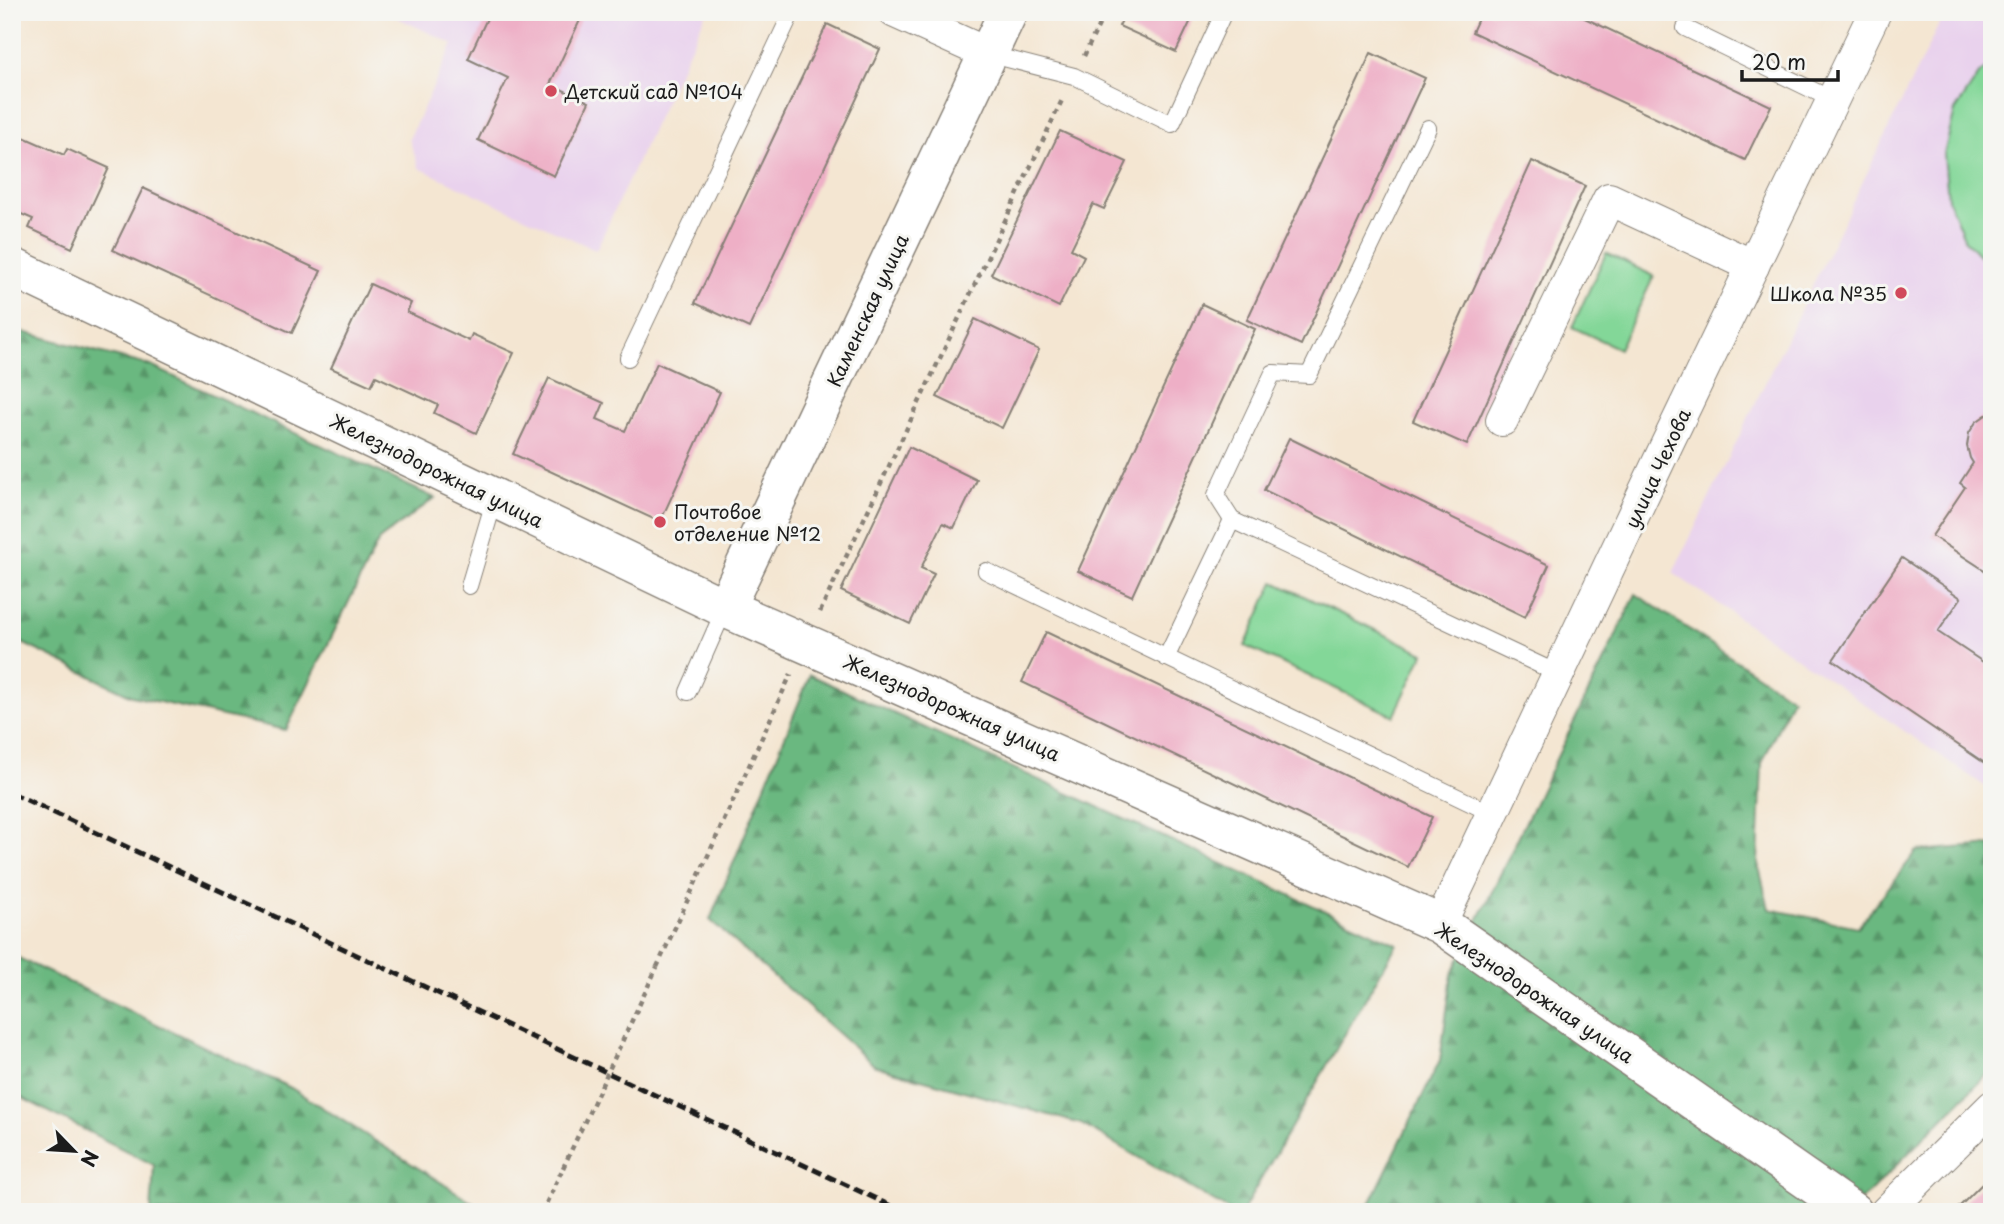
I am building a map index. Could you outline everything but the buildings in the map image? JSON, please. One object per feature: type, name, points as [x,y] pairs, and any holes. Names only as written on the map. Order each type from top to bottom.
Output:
[{"type":"street","points":[[895,12],[988,54]]},
{"type":"street","name":"Каменская улица","points":[[725,608],[1008,12]]},
{"type":"street","name":"улица Чехова","points":[[1440,924],[1875,12]]},
{"type":"street","points":[[1502,420],[1609,199],[1753,267]]},
{"type":"street","name":"Железнодорожная улица","points":[[12,267],[725,608],[1440,924],[1853,1212]]},
{"type":"street","points":[[1886,1212],[1992,1107]]},
{"type":"lane","points":[[628,358],[792,12]]},
{"type":"lane","points":[[988,54],[1074,76],[1172,124],[1224,12]]},
{"type":"lane","points":[[1685,28],[1833,100]]},
{"type":"lane","points":[[1428,128],[1309,375],[1273,373],[1216,495],[1232,520],[1559,674]]},
{"type":"lane","points":[[469,586],[495,498]]},
{"type":"lane","points":[[1166,657],[1232,520]]},
{"type":"lane","points":[[986,571],[1493,814]]},
{"type":"lane","points":[[688,692],[725,608]]},
{"type":"path","points":[[542,1212],[806,642],[1105,12]]},
{"type":"shaded area","name":"Детский сад №104","points":[[385,12],[707,12],[596,250],[419,168],[409,139],[453,44]]},
{"type":"shaded area","name":"Школа №35","points":[[1945,12],[1992,12],[1992,791],[1673,573]]},
{"type":"green space","points":[[1992,65],[1992,269],[1965,240],[1948,199],[1944,154],[1955,111],[1980,73]]},
{"type":"green space","points":[[1606,253],[1654,276],[1619,349],[1572,327]]},
{"type":"green space","points":[[12,329],[151,366],[435,498],[379,540],[286,730],[132,696],[12,638]]},
{"type":"green space","points":[[1274,582],[1424,653],[1394,716],[1245,646]]},
{"type":"green space","points":[[1636,594],[1792,698],[1762,763],[1758,863],[1769,909],[1858,927],[1917,851],[1992,845],[1992,1069],[1850,1212],[1366,1212],[1440,1060],[1452,974]]},
{"type":"green space","points":[[810,675],[1397,944],[1242,1212],[1232,1212],[1081,1124],[875,1066],[710,920]]},
{"type":"green space","points":[[12,955],[291,1088],[488,1212],[151,1212],[154,1165],[12,1093]]},
{"type":"railway","points":[[12,793],[904,1212]]},
{"type":"place","name":"Детский сад №104","points":[[551,91]]},
{"type":"place","name":"Школа №35","points":[[1901,293]]},
{"type":"place","name":"Почтовое отделение №12","points":[[660,522]]}]
